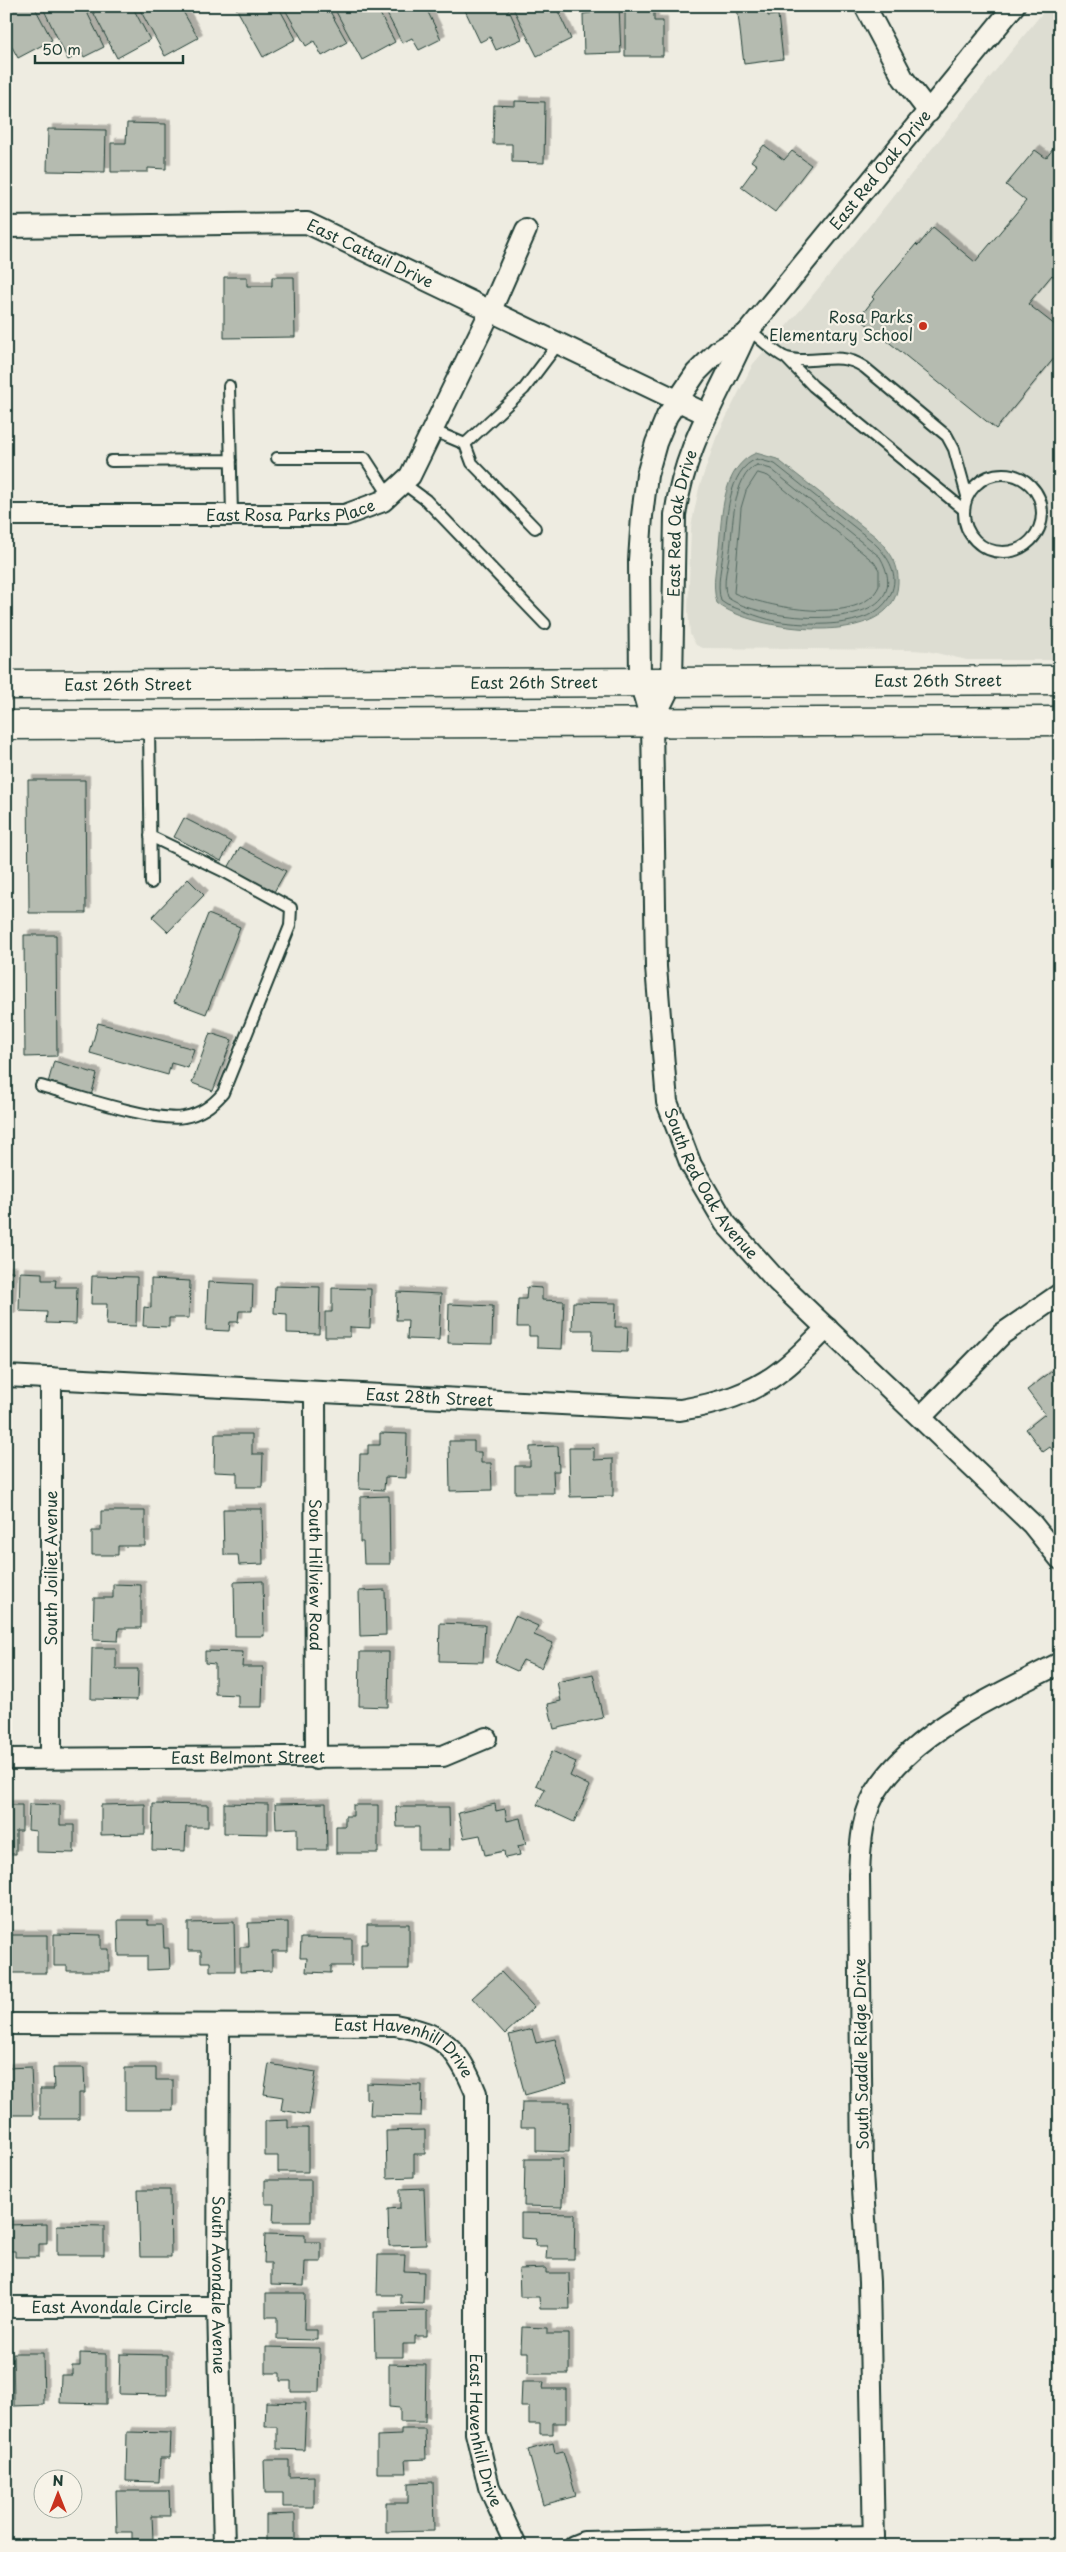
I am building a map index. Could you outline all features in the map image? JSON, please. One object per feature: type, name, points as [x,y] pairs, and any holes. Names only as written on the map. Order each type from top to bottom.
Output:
[{"type":"main road","name":"East 26th Street","points":[[6,685],[1060,680]]},
{"type":"main road","points":[[6,726],[1060,721]]},
{"type":"street","points":[[865,6],[903,78],[928,112]]},
{"type":"street","name":"East Red Oak Drive","points":[[652,723],[672,682],[675,515],[684,470],[706,414],[748,332],[1014,6]]},
{"type":"street","name":"East Cattail Drive","points":[[6,227],[307,223],[706,414]]},
{"type":"street","name":"East Rosa Parks Place","points":[[6,516],[345,515],[383,501],[410,476],[490,310],[526,230]]},
{"type":"street","name":"East Red Oak Drive","points":[[640,682],[639,560],[642,516],[648,475],[656,443],[677,399],[696,373],[718,351],[748,332]]},
{"type":"street","name":"South Red Oak Avenue","points":[[640,682],[652,723],[656,967],[667,1102],[691,1165],[726,1223],[777,1281],[1032,1524],[1060,1560]]},
{"type":"street","points":[[921,1417],[1002,1334],[1060,1294]]},
{"type":"street","name":"East 28th Street","points":[[6,1376],[680,1410],[715,1404],[759,1386],[783,1370],[826,1328]]},
{"type":"street","name":"South Joiliet Avenue","points":[[51,1378],[51,1758]]},
{"type":"street","name":"South Hillview Road","points":[[315,1393],[316,1759]]},
{"type":"street","name":"South Saddle Ridge Drive","points":[[874,2541],[869,2282],[862,2173],[859,1875],[860,1846],[864,1822],[881,1784],[918,1747],[940,1729],[1060,1663]]},
{"type":"street","name":"East Belmont Street","points":[[6,1759],[316,1759],[443,1756],[486,1738]]},
{"type":"street","name":"East Havenhill Drive","points":[[6,2024],[395,2025],[440,2038],[454,2052],[466,2069],[476,2093],[476,2433],[489,2487],[516,2546]]},
{"type":"street","name":"South Avondale Avenue","points":[[220,2025],[218,2307],[224,2546]]},
{"type":"street","name":"East Avondale Circle","points":[[6,2307],[218,2307]]},
{"type":"street","points":[[574,2546],[584,2542],[667,2540],[874,2541]]},
{"type":"lane","points":[[748,332],[786,358],[813,386],[964,509]]},
{"type":"lane","points":[[465,444],[524,389],[558,344]]},
{"type":"lane","points":[[786,358],[838,357],[853,360],[864,367],[947,436],[954,449],[967,496]]},
{"type":"lane","points":[[229,386],[232,515]]},
{"type":"lane","points":[[432,430],[465,444],[472,463],[534,528]]},
{"type":"lane","points":[[277,458],[366,458],[396,489],[426,500],[544,624]]},
{"type":"lane","points":[[111,461],[231,460]]},
{"type":"lane","points":[[997,474],[1010,474],[1027,483],[1039,498],[1042,511],[1041,523],[1031,540],[1015,550],[1002,552],[989,550],[978,544],[969,534],[964,522],[964,509],[967,496],[974,486],[985,478],[997,474]]},
{"type":"lane","points":[[149,725],[151,883]]},
{"type":"lane","points":[[41,1086],[171,1118],[184,1117],[201,1112],[215,1102],[223,1093],[290,926],[291,908],[225,872],[150,836]]},
{"type":"shaded area","name":"Rosa Parks Elementary School","points":[[1048,6],[1060,6],[1060,660],[967,660],[927,651],[910,650],[703,648],[696,645],[690,634],[688,611],[691,527],[699,488],[716,438],[753,364],[804,306]]},
{"type":"shaded area","points":[[6,744],[9,744],[6,981]]},
{"type":"water","points":[[756,453],[777,459],[876,537],[889,552],[897,569],[898,583],[891,604],[874,618],[849,626],[820,629],[789,627],[760,622],[735,613],[717,603],[714,589],[715,574],[726,493],[736,469]]},
{"type":"building","points":[[6,6],[34,6],[52,40],[18,58],[6,36]]},
{"type":"building","points":[[42,6],[84,6],[104,47],[84,57],[82,53],[68,60]]},
{"type":"building","points":[[90,6],[132,6],[150,40],[117,58]]},
{"type":"building","points":[[138,6],[180,6],[198,38],[165,56]]},
{"type":"building","points":[[235,6],[278,6],[296,39],[263,57]]},
{"type":"building","points":[[283,6],[315,6],[316,9],[327,6],[347,42],[322,56],[314,41],[306,46]]},
{"type":"building","points":[[333,6],[363,6],[364,8],[376,6],[395,42],[362,60]]},
{"type":"building","points":[[383,6],[425,6],[441,39],[419,50],[412,38],[402,43]]},
{"type":"building","points":[[463,6],[507,6],[522,39],[496,50],[490,37],[480,42]]},
{"type":"building","points":[[512,6],[545,6],[547,11],[556,7],[571,39],[537,56]]},
{"type":"building","points":[[591,6],[619,6],[621,53],[584,54],[583,14],[591,13]]},
{"type":"building","points":[[625,6],[654,6],[654,21],[663,21],[663,56],[625,56]]},
{"type":"building","points":[[737,6],[767,6],[768,16],[778,15],[783,59],[744,64]]},
{"type":"building","points":[[515,101],[545,102],[544,163],[512,162],[512,144],[493,144],[494,105],[515,106]]},
{"type":"building","points":[[127,123],[166,124],[166,169],[148,168],[148,172],[111,172],[111,143],[126,143]]},
{"type":"building","points":[[48,129],[106,130],[105,172],[47,171]]},
{"type":"building","points":[[1060,140],[1060,281],[1052,275],[1028,304],[1060,329],[1060,351],[996,429],[859,318],[874,299],[872,297],[916,244],[918,246],[933,227],[975,262],[1026,201],[1006,185],[1035,150],[1046,158]]},
{"type":"building","points":[[764,145],[784,160],[792,151],[811,165],[775,212],[741,187],[757,165],[751,161]]},
{"type":"building","points":[[224,277],[247,277],[247,286],[272,286],[272,277],[294,277],[295,337],[224,338]]},
{"type":"building","points":[[28,780],[85,780],[86,913],[29,913]]},
{"type":"building","points":[[184,818],[231,842],[221,861],[174,837]]},
{"type":"building","points":[[240,847],[286,871],[274,892],[228,868]]},
{"type":"building","points":[[188,879],[204,895],[168,932],[152,917]]},
{"type":"building","points":[[208,914],[240,927],[206,1014],[174,1002]]},
{"type":"building","points":[[24,935],[56,935],[57,1056],[25,1057]]},
{"type":"building","points":[[98,1023],[194,1049],[188,1068],[171,1063],[168,1075],[90,1053]]},
{"type":"building","points":[[210,1033],[232,1040],[213,1091],[192,1083]]},
{"type":"building","points":[[54,1061],[97,1074],[91,1096],[48,1083]]},
{"type":"building","points":[[6,1271],[13,1271],[11,1317],[6,1317]]},
{"type":"building","points":[[20,1272],[42,1273],[42,1280],[56,1280],[55,1287],[77,1287],[76,1324],[46,1323],[47,1312],[19,1311]]},
{"type":"building","points":[[92,1276],[137,1277],[136,1326],[106,1325],[107,1304],[91,1304]]},
{"type":"building","points":[[151,1279],[190,1281],[189,1318],[169,1318],[169,1327],[143,1326],[144,1307],[151,1308]]},
{"type":"building","points":[[208,1282],[253,1284],[252,1311],[239,1311],[238,1322],[230,1322],[229,1331],[206,1330]]},
{"type":"building","points":[[275,1286],[320,1287],[319,1334],[287,1333],[287,1314],[274,1313]]},
{"type":"building","points":[[527,1287],[542,1288],[542,1300],[564,1301],[562,1349],[537,1348],[537,1336],[529,1336],[529,1327],[517,1327],[518,1299],[526,1299]]},
{"type":"building","points":[[332,1288],[371,1289],[370,1328],[350,1327],[350,1337],[325,1337],[325,1312],[332,1312]]},
{"type":"building","points":[[397,1292],[441,1294],[439,1340],[407,1339],[408,1320],[396,1320]]},
{"type":"building","points":[[573,1302],[616,1303],[615,1327],[628,1327],[627,1352],[592,1351],[593,1330],[572,1330]]},
{"type":"building","points":[[449,1304],[493,1306],[492,1344],[448,1343]]},
{"type":"building","points":[[1060,1365],[1060,1446],[1053,1451],[1050,1447],[1043,1452],[1026,1429],[1045,1414],[1027,1390]]},
{"type":"building","points":[[380,1433],[407,1434],[406,1478],[385,1477],[384,1490],[359,1489],[360,1454],[368,1454],[368,1445],[380,1445]]},
{"type":"building","points":[[215,1434],[252,1434],[252,1454],[263,1454],[262,1487],[237,1487],[237,1473],[214,1472]]},
{"type":"building","points":[[449,1441],[474,1441],[474,1452],[481,1452],[481,1463],[491,1463],[492,1490],[450,1491]]},
{"type":"building","points":[[558,1446],[559,1471],[553,1471],[554,1493],[515,1493],[515,1466],[530,1466],[530,1447]]},
{"type":"building","points":[[569,1448],[594,1448],[594,1460],[613,1459],[613,1496],[570,1497]]},
{"type":"building","points":[[389,1496],[390,1564],[364,1564],[363,1542],[360,1542],[360,1497]]},
{"type":"building","points":[[223,1509],[262,1509],[263,1564],[239,1565],[238,1555],[224,1555]]},
{"type":"building","points":[[101,1511],[145,1511],[145,1546],[118,1546],[118,1555],[92,1555],[92,1531],[101,1531]]},
{"type":"building","points":[[263,1581],[264,1636],[235,1636],[234,1582]]},
{"type":"building","points":[[113,1584],[141,1585],[141,1628],[119,1628],[118,1641],[93,1640],[94,1598],[113,1598]]},
{"type":"building","points":[[385,1590],[386,1635],[360,1636],[359,1591]]},
{"type":"building","points":[[515,1616],[538,1626],[534,1635],[553,1643],[541,1668],[523,1660],[517,1671],[495,1661]]},
{"type":"building","points":[[440,1623],[485,1625],[483,1662],[439,1661]]},
{"type":"building","points":[[92,1648],[116,1648],[116,1669],[138,1669],[137,1700],[91,1699]]},
{"type":"building","points":[[205,1651],[243,1652],[242,1667],[263,1667],[262,1707],[238,1707],[238,1695],[215,1694],[215,1664],[205,1663]]},
{"type":"building","points":[[360,1652],[389,1652],[388,1707],[359,1706]]},
{"type":"building","points":[[593,1674],[603,1718],[554,1729],[548,1704],[561,1701],[557,1682]]},
{"type":"building","points":[[552,1751],[576,1762],[570,1776],[590,1786],[574,1822],[537,1805],[545,1789],[536,1785]]},
{"type":"building","points":[[224,1803],[268,1804],[268,1834],[224,1833]]},
{"type":"building","points":[[326,1803],[327,1850],[297,1850],[297,1828],[276,1829],[275,1804]]},
{"type":"building","points":[[29,1804],[60,1805],[60,1825],[74,1825],[74,1853],[36,1852],[36,1831],[28,1830]]},
{"type":"building","points":[[145,1804],[145,1834],[101,1835],[101,1805]]},
{"type":"building","points":[[153,1804],[208,1805],[208,1827],[186,1827],[185,1851],[152,1850]]},
{"type":"building","points":[[495,1804],[496,1811],[505,1809],[507,1821],[520,1818],[526,1844],[518,1846],[520,1855],[505,1858],[504,1851],[485,1855],[480,1835],[464,1838],[458,1813]]},
{"type":"building","points":[[6,1805],[22,1805],[22,1831],[16,1831],[16,1854],[6,1854]]},
{"type":"building","points":[[353,1805],[378,1805],[378,1853],[336,1853],[336,1826],[345,1826],[345,1816],[353,1816]]},
{"type":"building","points":[[396,1807],[449,1807],[450,1850],[419,1850],[419,1827],[397,1827]]},
{"type":"building","points":[[118,1920],[148,1920],[148,1925],[163,1925],[164,1948],[169,1948],[170,1969],[147,1970],[147,1956],[119,1956]]},
{"type":"building","points":[[234,1922],[235,1971],[210,1971],[210,1962],[201,1962],[201,1951],[188,1951],[188,1923]]},
{"type":"building","points":[[288,1922],[288,1951],[272,1951],[272,1971],[240,1972],[240,1947],[249,1947],[248,1923]]},
{"type":"building","points":[[367,1924],[409,1924],[409,1969],[361,1969],[361,1944],[367,1944]]},
{"type":"building","points":[[54,1934],[101,1935],[101,1949],[109,1949],[109,1971],[67,1971],[67,1966],[54,1966]]},
{"type":"building","points":[[6,1935],[47,1935],[47,1973],[6,1973]]},
{"type":"building","points":[[301,1938],[352,1939],[352,1966],[331,1966],[331,1973],[306,1972],[307,1958],[300,1958]]},
{"type":"building","points":[[501,1972],[534,2007],[505,2034],[472,1998]]},
{"type":"building","points":[[532,2029],[536,2043],[555,2039],[567,2083],[525,2095],[509,2035]]},
{"type":"building","points":[[269,2064],[316,2072],[309,2115],[281,2110],[283,2097],[264,2094]]},
{"type":"building","points":[[31,2067],[33,2115],[6,2115],[6,2068]]},
{"type":"building","points":[[53,2068],[84,2068],[85,2093],[79,2093],[79,2119],[40,2119],[40,2089],[54,2089]]},
{"type":"building","points":[[125,2068],[156,2068],[156,2080],[173,2080],[173,2110],[125,2110]]},
{"type":"building","points":[[366,2083],[422,2085],[421,2116],[370,2115],[371,2099],[366,2099]]},
{"type":"building","points":[[522,2102],[570,2102],[569,2152],[536,2151],[536,2127],[521,2127]]},
{"type":"building","points":[[288,2120],[288,2128],[308,2128],[308,2172],[278,2172],[278,2156],[265,2156],[265,2121]]},
{"type":"building","points":[[425,2130],[425,2154],[414,2154],[414,2177],[387,2178],[386,2131]]},
{"type":"building","points":[[525,2159],[563,2159],[562,2207],[524,2206]]},
{"type":"building","points":[[265,2180],[311,2180],[311,2222],[273,2222],[274,2204],[265,2204]]},
{"type":"building","points":[[424,2188],[426,2245],[389,2246],[388,2209],[400,2208],[400,2189]]},
{"type":"building","points":[[138,2190],[170,2190],[171,2257],[140,2257]]},
{"type":"building","points":[[521,2213],[575,2214],[574,2259],[546,2259],[547,2246],[535,2246],[536,2239],[521,2238]]},
{"type":"building","points":[[47,2224],[47,2244],[39,2244],[39,2257],[15,2257],[15,2251],[6,2251],[6,2225]]},
{"type":"building","points":[[57,2225],[104,2226],[104,2255],[57,2255]]},
{"type":"building","points":[[265,2234],[305,2235],[305,2242],[321,2242],[321,2262],[305,2262],[304,2286],[271,2285],[271,2263],[264,2263]]},
{"type":"building","points":[[378,2255],[405,2255],[404,2271],[424,2272],[423,2304],[401,2303],[401,2295],[377,2295]]},
{"type":"building","points":[[546,2268],[546,2273],[569,2273],[570,2309],[540,2309],[539,2297],[520,2297],[519,2269]]},
{"type":"building","points":[[266,2293],[305,2293],[304,2330],[317,2330],[317,2340],[277,2339],[277,2317],[266,2317]]},
{"type":"building","points":[[427,2311],[427,2336],[415,2336],[415,2344],[403,2344],[403,2357],[375,2357],[374,2312]]},
{"type":"building","points":[[522,2327],[547,2328],[547,2334],[569,2334],[569,2374],[528,2374],[528,2352],[521,2352]]},
{"type":"building","points":[[266,2347],[320,2348],[319,2392],[291,2392],[291,2381],[280,2381],[280,2373],[266,2373]]},
{"type":"building","points":[[13,2353],[43,2353],[44,2405],[14,2406]]},
{"type":"building","points":[[80,2353],[106,2354],[106,2404],[60,2403],[61,2375],[72,2375],[72,2366],[80,2366]]},
{"type":"building","points":[[120,2354],[167,2355],[167,2395],[119,2394]]},
{"type":"building","points":[[389,2364],[426,2365],[425,2422],[400,2422],[400,2408],[389,2407]]},
{"type":"building","points":[[522,2382],[544,2382],[543,2389],[566,2389],[566,2423],[553,2423],[553,2434],[540,2434],[540,2424],[529,2424],[529,2407],[521,2407]]},
{"type":"building","points":[[266,2402],[306,2403],[304,2450],[277,2449],[277,2427],[265,2427]]},
{"type":"building","points":[[401,2429],[425,2429],[426,2459],[405,2460],[406,2473],[377,2473],[377,2436],[401,2435]]},
{"type":"building","points":[[127,2432],[171,2433],[170,2458],[160,2458],[159,2482],[126,2481]]},
{"type":"building","points":[[553,2443],[555,2453],[563,2451],[576,2496],[543,2505],[528,2450]]},
{"type":"building","points":[[264,2460],[289,2460],[289,2477],[314,2476],[314,2507],[283,2507],[283,2493],[265,2493]]},
{"type":"building","points":[[433,2482],[434,2531],[386,2532],[386,2503],[408,2503],[408,2483]]},
{"type":"building","points":[[116,2491],[169,2491],[170,2516],[152,2516],[153,2539],[132,2539],[132,2532],[117,2532]]},
{"type":"building","points":[[295,2514],[295,2546],[266,2546],[266,2515]]},
{"type":"place","name":"Rosa Parks Elementary School","points":[[923,326]]}]
